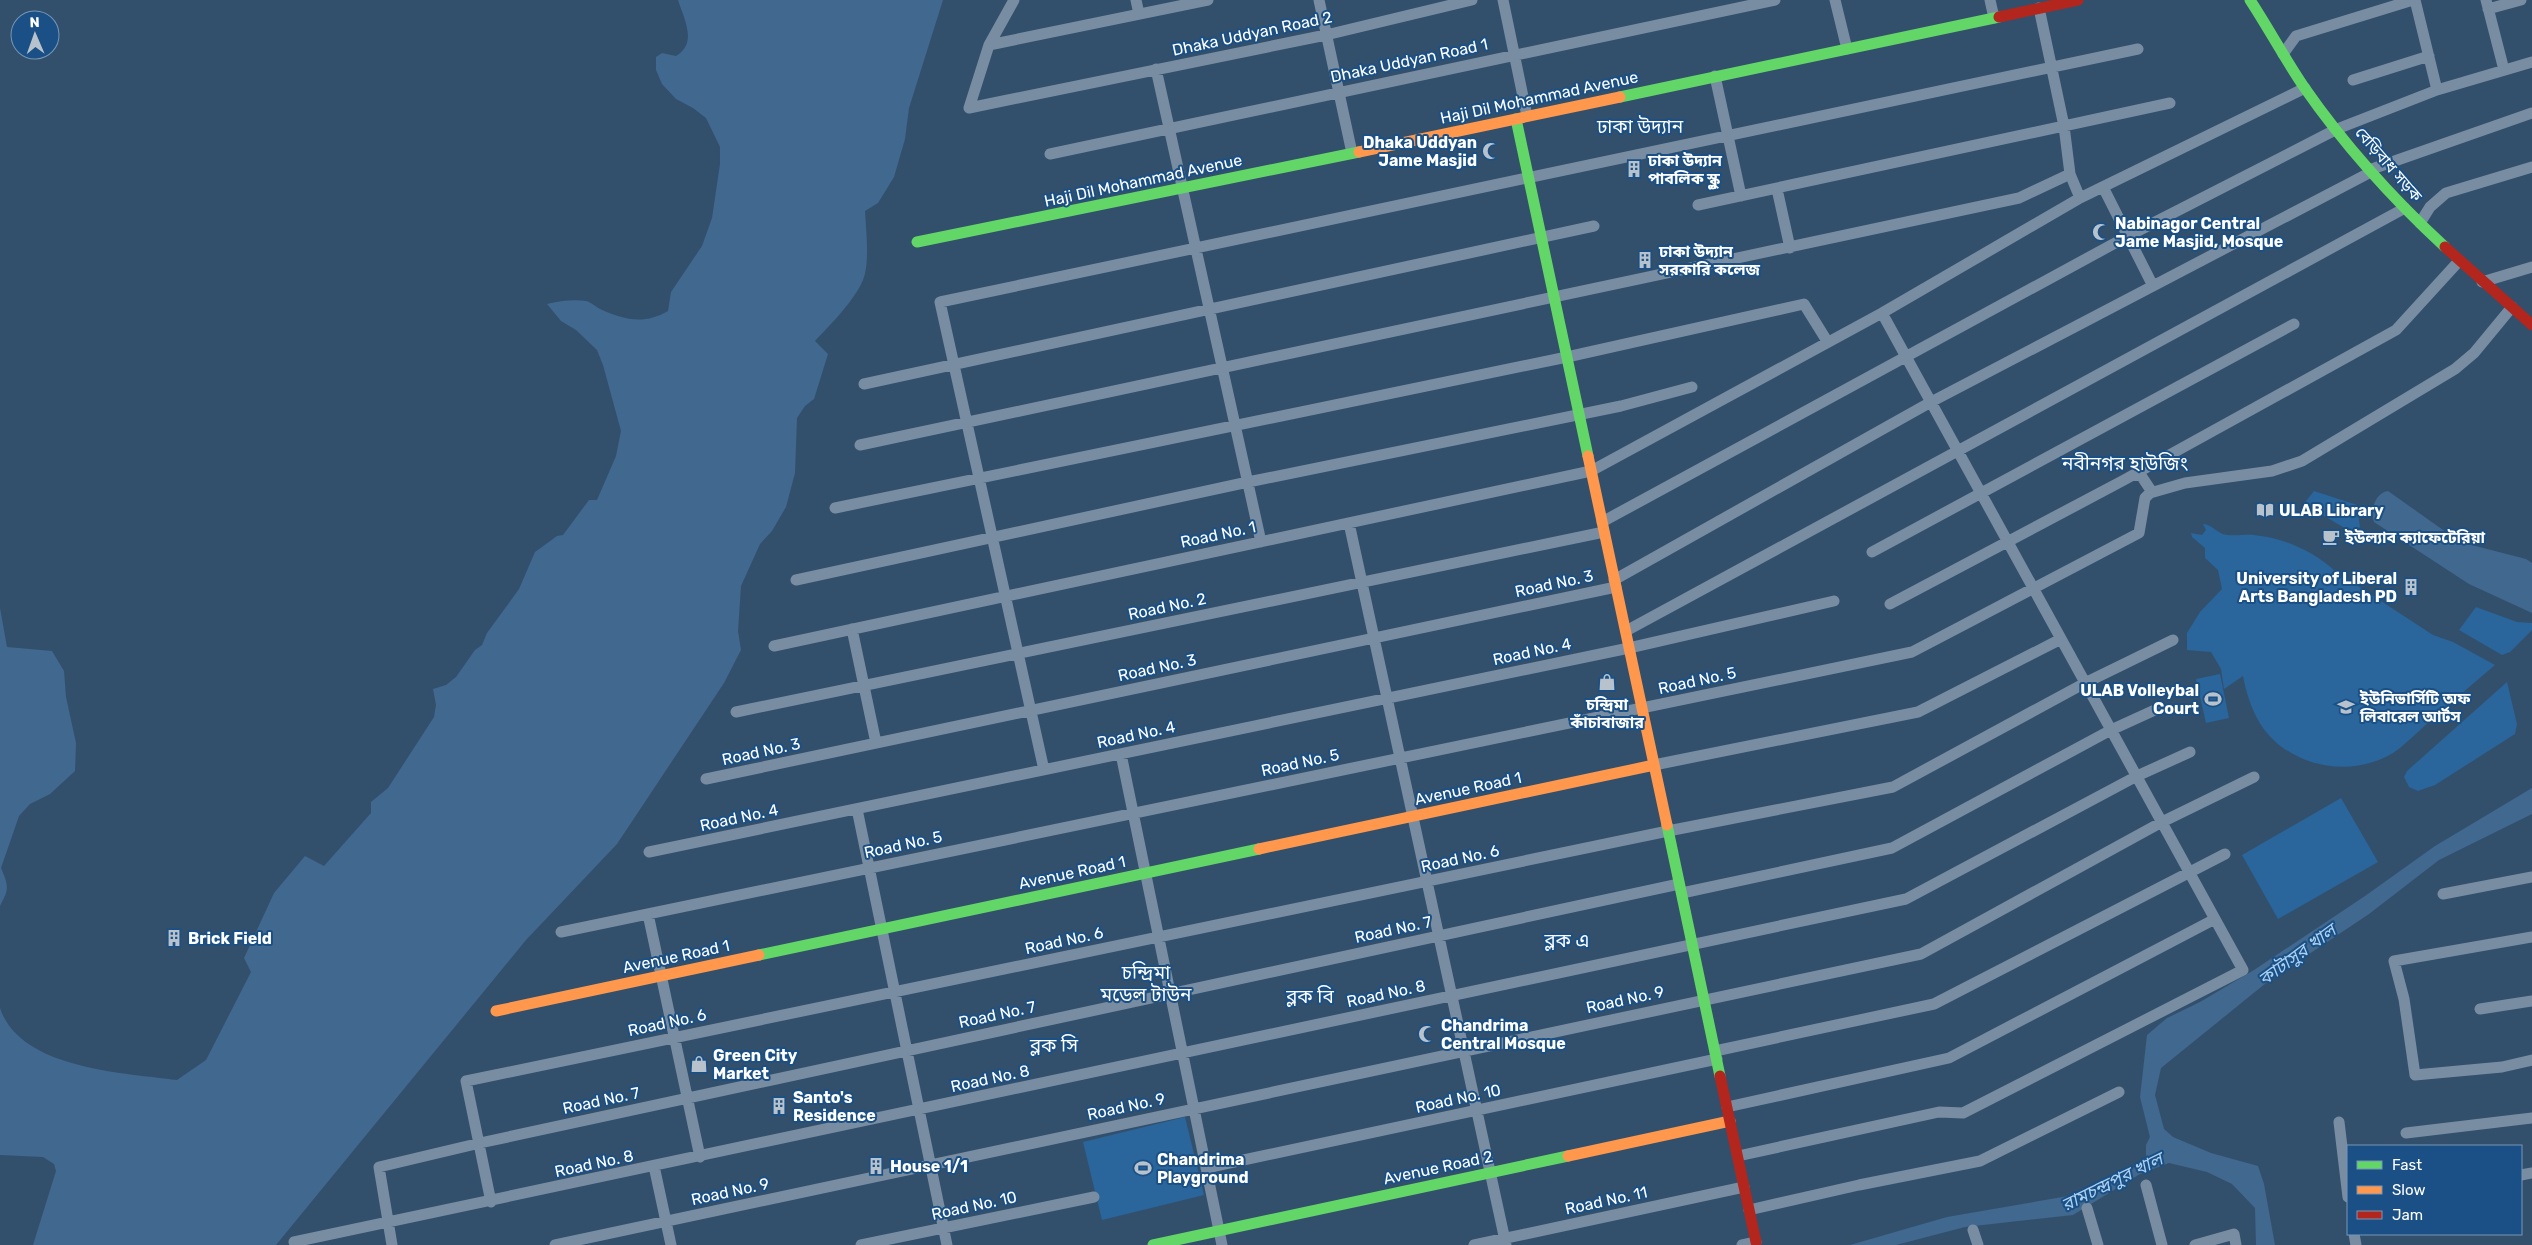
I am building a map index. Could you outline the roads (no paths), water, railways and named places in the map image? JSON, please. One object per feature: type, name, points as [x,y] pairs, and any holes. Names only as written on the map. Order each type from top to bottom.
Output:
[{"type":"main road","name":"Haji Dil Mohammad Avenue","points":[[917,242],[1183,189],[2078,0]]},
{"type":"main road","name":"বেড়িবাধ সড়ক","points":[[2250,0],[2305,88],[2370,171],[2404,208],[2482,282],[2532,324]]},
{"type":"main road","points":[[1522,117],[1528,178],[1756,1242]]},
{"type":"main road","name":"Avenue Road 1","points":[[496,1011],[1654,765]]},
{"type":"main road","name":"Avenue Road 2","points":[[1153,1245],[1730,1121]]},
{"type":"street","points":[[989,45],[1014,0]]},
{"type":"street","points":[[1136,0],[1138,14]]},
{"type":"street","points":[[989,45],[1208,0]]},
{"type":"street","points":[[1319,0],[1352,153]]},
{"type":"street","name":"Dhaka Uddyan Road 2","points":[[989,45],[969,108],[1326,35],[1472,0]]},
{"type":"street","points":[[1503,0],[1514,55],[1522,117]]},
{"type":"street","name":"Dhaka Uddyan Road 1","points":[[1050,154],[1169,127],[1775,0]]},
{"type":"street","points":[[1835,0],[1847,50]]},
{"type":"street","points":[[1990,0],[1994,18]]},
{"type":"street","points":[[2283,54],[2296,36],[2414,0],[2437,90]]},
{"type":"street","points":[[2504,70],[2486,4],[2521,0]]},
{"type":"street","points":[[2039,8],[2064,126],[2070,174],[2080,198]]},
{"type":"street","points":[[1044,770],[940,302],[2138,49]]},
{"type":"street","points":[[2353,80],[2429,56]]},
{"type":"street","name":"Road No. 2","points":[[736,712],[1362,582],[1603,527],[1906,357],[2128,236],[2337,129],[2437,90],[2532,62]]},
{"type":"street","points":[[1156,69],[1261,542]]},
{"type":"street","points":[[1715,76],[1741,196]]},
{"type":"street","name":"Road No. 1","points":[[774,646],[1591,471],[1827,341],[1882,313],[2080,198],[2305,88]]},
{"type":"street","points":[[1698,205],[2170,103]]},
{"type":"street","name":"Road No. 3","points":[[706,779],[1374,638],[1615,583],[1931,402],[2370,171],[2532,113]]},
{"type":"street","points":[[2420,223],[2430,207],[2446,193],[2532,167]]},
{"type":"street","points":[[860,444],[966,420],[1223,369],[2019,198],[2070,174]]},
{"type":"street","points":[[2103,187],[2153,286]]},
{"type":"street","points":[[1777,188],[1790,248]]},
{"type":"street","points":[[1626,631],[2404,208]]},
{"type":"street","points":[[864,384],[1594,226]]},
{"type":"street","points":[[1890,604],[2135,474],[2396,330],[2460,261]]},
{"type":"street","points":[[2482,282],[2532,266]]},
{"type":"street","points":[[834,508],[1567,356],[1804,304],[1827,341]]},
{"type":"street","points":[[2135,474],[2142,477],[2152,492],[2185,483],[2272,471],[2302,461],[2455,369],[2474,353],[2512,307]]},
{"type":"street","points":[[1738,1156],[1939,1112],[1963,1113],[2243,970],[1882,313]]},
{"type":"street","points":[[1872,552],[2294,324]]},
{"type":"street","points":[[796,580],[1248,482],[1621,406],[1692,387]]},
{"type":"street","name":"Road No. 5","points":[[560,932],[1912,652],[2139,533],[2145,498],[2152,492]]},
{"type":"street","points":[[1349,523],[1506,1242]]},
{"type":"street","name":"Road No. 4","points":[[649,852],[1629,648],[1834,601]]},
{"type":"street","points":[[852,630],[876,743]]},
{"type":"street","points":[[1654,765],[1918,712],[2061,639]]},
{"type":"street","name":"Road No. 6","points":[[480,1143],[466,1081],[1668,831],[1892,788],[2085,683],[2173,640]]},
{"type":"street","name":"Road No. 7","points":[[387,1224],[379,1167],[480,1143],[1439,936],[1892,848],[2111,730],[2157,709]]},
{"type":"street","name":"Road No. 8","points":[[294,1242],[491,1202],[1906,899],[2137,776],[2190,752]]},
{"type":"street","points":[[1122,754],[1222,1245]]},
{"type":"street","name":"Road No. 9","points":[[555,1245],[1921,954],[2162,822],[2254,777]]},
{"type":"street","points":[[857,809],[947,1245]]},
{"type":"street","name":"Road No. 10","points":[[1206,1168],[1477,1110],[1934,1004],[2224,854]]},
{"type":"street","points":[[2443,894],[2532,877]]},
{"type":"street","points":[[648,914],[700,1157]]},
{"type":"street","points":[[1727,1107],[1949,1058],[2215,919]]},
{"type":"street","points":[[2532,937],[2394,961],[2404,1000],[2415,1075],[2502,1067],[2532,1060]]},
{"type":"street","points":[[2480,1009],[2532,1001]]},
{"type":"street","points":[[1749,1210],[1859,1185],[1980,1161],[2119,1092]]},
{"type":"street","points":[[2406,1134],[2532,1118]]},
{"type":"street","points":[[2339,1122],[2347,1189]]},
{"type":"street","points":[[480,1143],[491,1202]]},
{"type":"street","points":[[654,1166],[671,1245]]},
{"type":"street","points":[[2146,1185],[2162,1245]]},
{"type":"street","name":"Road No. 11","points":[[1474,1245],[1506,1242],[1744,1187]]},
{"type":"street","name":"Road No. 10","points":[[861,1245],[1094,1197]]},
{"type":"street","points":[[2087,1208],[2098,1245]]},
{"type":"street","points":[[387,1224],[392,1245]]},
{"type":"street","points":[[1974,1230],[1978,1245]]},
{"type":"street","points":[[2195,1245],[2234,1234],[2236,1245]]},
{"type":"street","points":[[1742,1245],[1756,1242]]},
{"type":"water","points":[[678,0],[943,0],[909,108],[905,139],[894,177],[878,203],[865,211],[867,256],[863,280],[848,304],[815,341],[828,354],[814,399],[805,406],[797,418],[795,473],[786,507],[772,531],[760,544],[741,586],[738,631],[741,650],[724,683],[617,844],[526,940],[276,1245],[33,1245],[56,1171],[54,1164],[43,1157],[0,1155],[0,1008],[11,1028],[29,1044],[51,1056],[76,1064],[103,1070],[177,1080],[206,1060],[251,972],[244,958],[274,893],[305,856],[324,866],[371,813],[371,802],[388,788],[434,717],[436,705],[433,689],[446,685],[456,677],[475,650],[482,645],[487,633],[519,589],[535,552],[557,536],[563,535],[589,500],[597,500],[616,456],[621,431],[597,350],[576,330],[561,321],[547,304],[581,300],[617,316],[634,319],[651,318],[668,311],[671,292],[702,246],[712,218],[720,164],[720,147],[706,118],[676,99],[662,84],[656,70],[656,57],[662,53],[676,56],[683,51],[688,38],[688,30]]},
{"type":"water","points":[[2388,491],[2460,542],[2526,559],[2532,563],[2532,613],[2469,584],[2374,522],[2373,507],[2380,495]]},
{"type":"water","points":[[0,608],[7,647],[52,651],[64,671],[66,697],[76,743],[75,771],[50,794],[30,804],[19,816],[1,868],[7,888],[0,906]]},
{"type":"water","points":[[2532,788],[2532,814],[2439,860],[2369,914],[2266,983],[2161,1068],[2155,1095],[2164,1129],[2173,1137],[2211,1153],[2258,1166],[2264,1184],[2275,1245],[2256,1245],[2255,1208],[2232,1184],[2207,1172],[2169,1163],[2140,1174],[2073,1215],[1965,1227],[1896,1245],[1850,1245],[1947,1217],[2068,1196],[2146,1162],[2146,1145],[2150,1137],[2140,1097],[2147,1035],[2167,1018],[2200,1002],[2254,970],[2365,896],[2435,846]]},
{"type":"place","name":"Dhaka Uddyan Jame Masjid","points":[[1491,151]]},
{"type":"place","name":"ঢাকা উদ্যান পাবলিক স্কুল","points":[[1634,169]]},
{"type":"place","name":"Nabinagor Central Jame Masjid, Mosque","points":[[2101,232]]},
{"type":"place","name":"ঢাকা উদ্যান সরকারি কলেজ","points":[[1645,260]]},
{"type":"place","name":"ULAB Library","points":[[2265,510]]},
{"type":"place","name":"ইউল্যাব ক্যাফেটেরিয়া","points":[[2331,537]]},
{"type":"place","name":"University of Liberal Arts Bangladesh PD","points":[[2411,587]]},
{"type":"place","name":"চন্দ্রিমা কাঁচাবাজার","points":[[1607,682]]},
{"type":"place","name":"ULAB Volleybal Court","points":[[2213,699]]},
{"type":"place","name":"ইউনিভার্সিটি অফ লিবারেল আর্টস","points":[[2346,707]]},
{"type":"place","name":"Brick Field","points":[[174,938]]},
{"type":"place","name":"Chandrima Central Mosque","points":[[1427,1034]]},
{"type":"place","name":"Green City Market","points":[[699,1064]]},
{"type":"place","name":"Santo's Residence","points":[[779,1106]]},
{"type":"place","name":"House 1/1","points":[[876,1166]]},
{"type":"place","name":"Chandrima Playground","points":[[1143,1168]]},
{"type":"district","name":"ঢাকা উদ্যান","points":[[1640,126]]},
{"type":"district","name":"নবীনগর হাউজিং","points":[[2125,463]]},
{"type":"district","name":"ব্লক এ","points":[[1567,940]]},
{"type":"district","name":"চন্দ্রিমা মডেল টাউন","points":[[1146,983]]},
{"type":"district","name":"ব্লক বি","points":[[1310,996]]},
{"type":"district","name":"ব্লক সি","points":[[1054,1045]]},
{"type":"water label","name":"কাটাসুর খাল","points":[[2297,955]]},
{"type":"water label","name":"রামচন্দ্রপুর খাল","points":[[2112,1182]]}]
